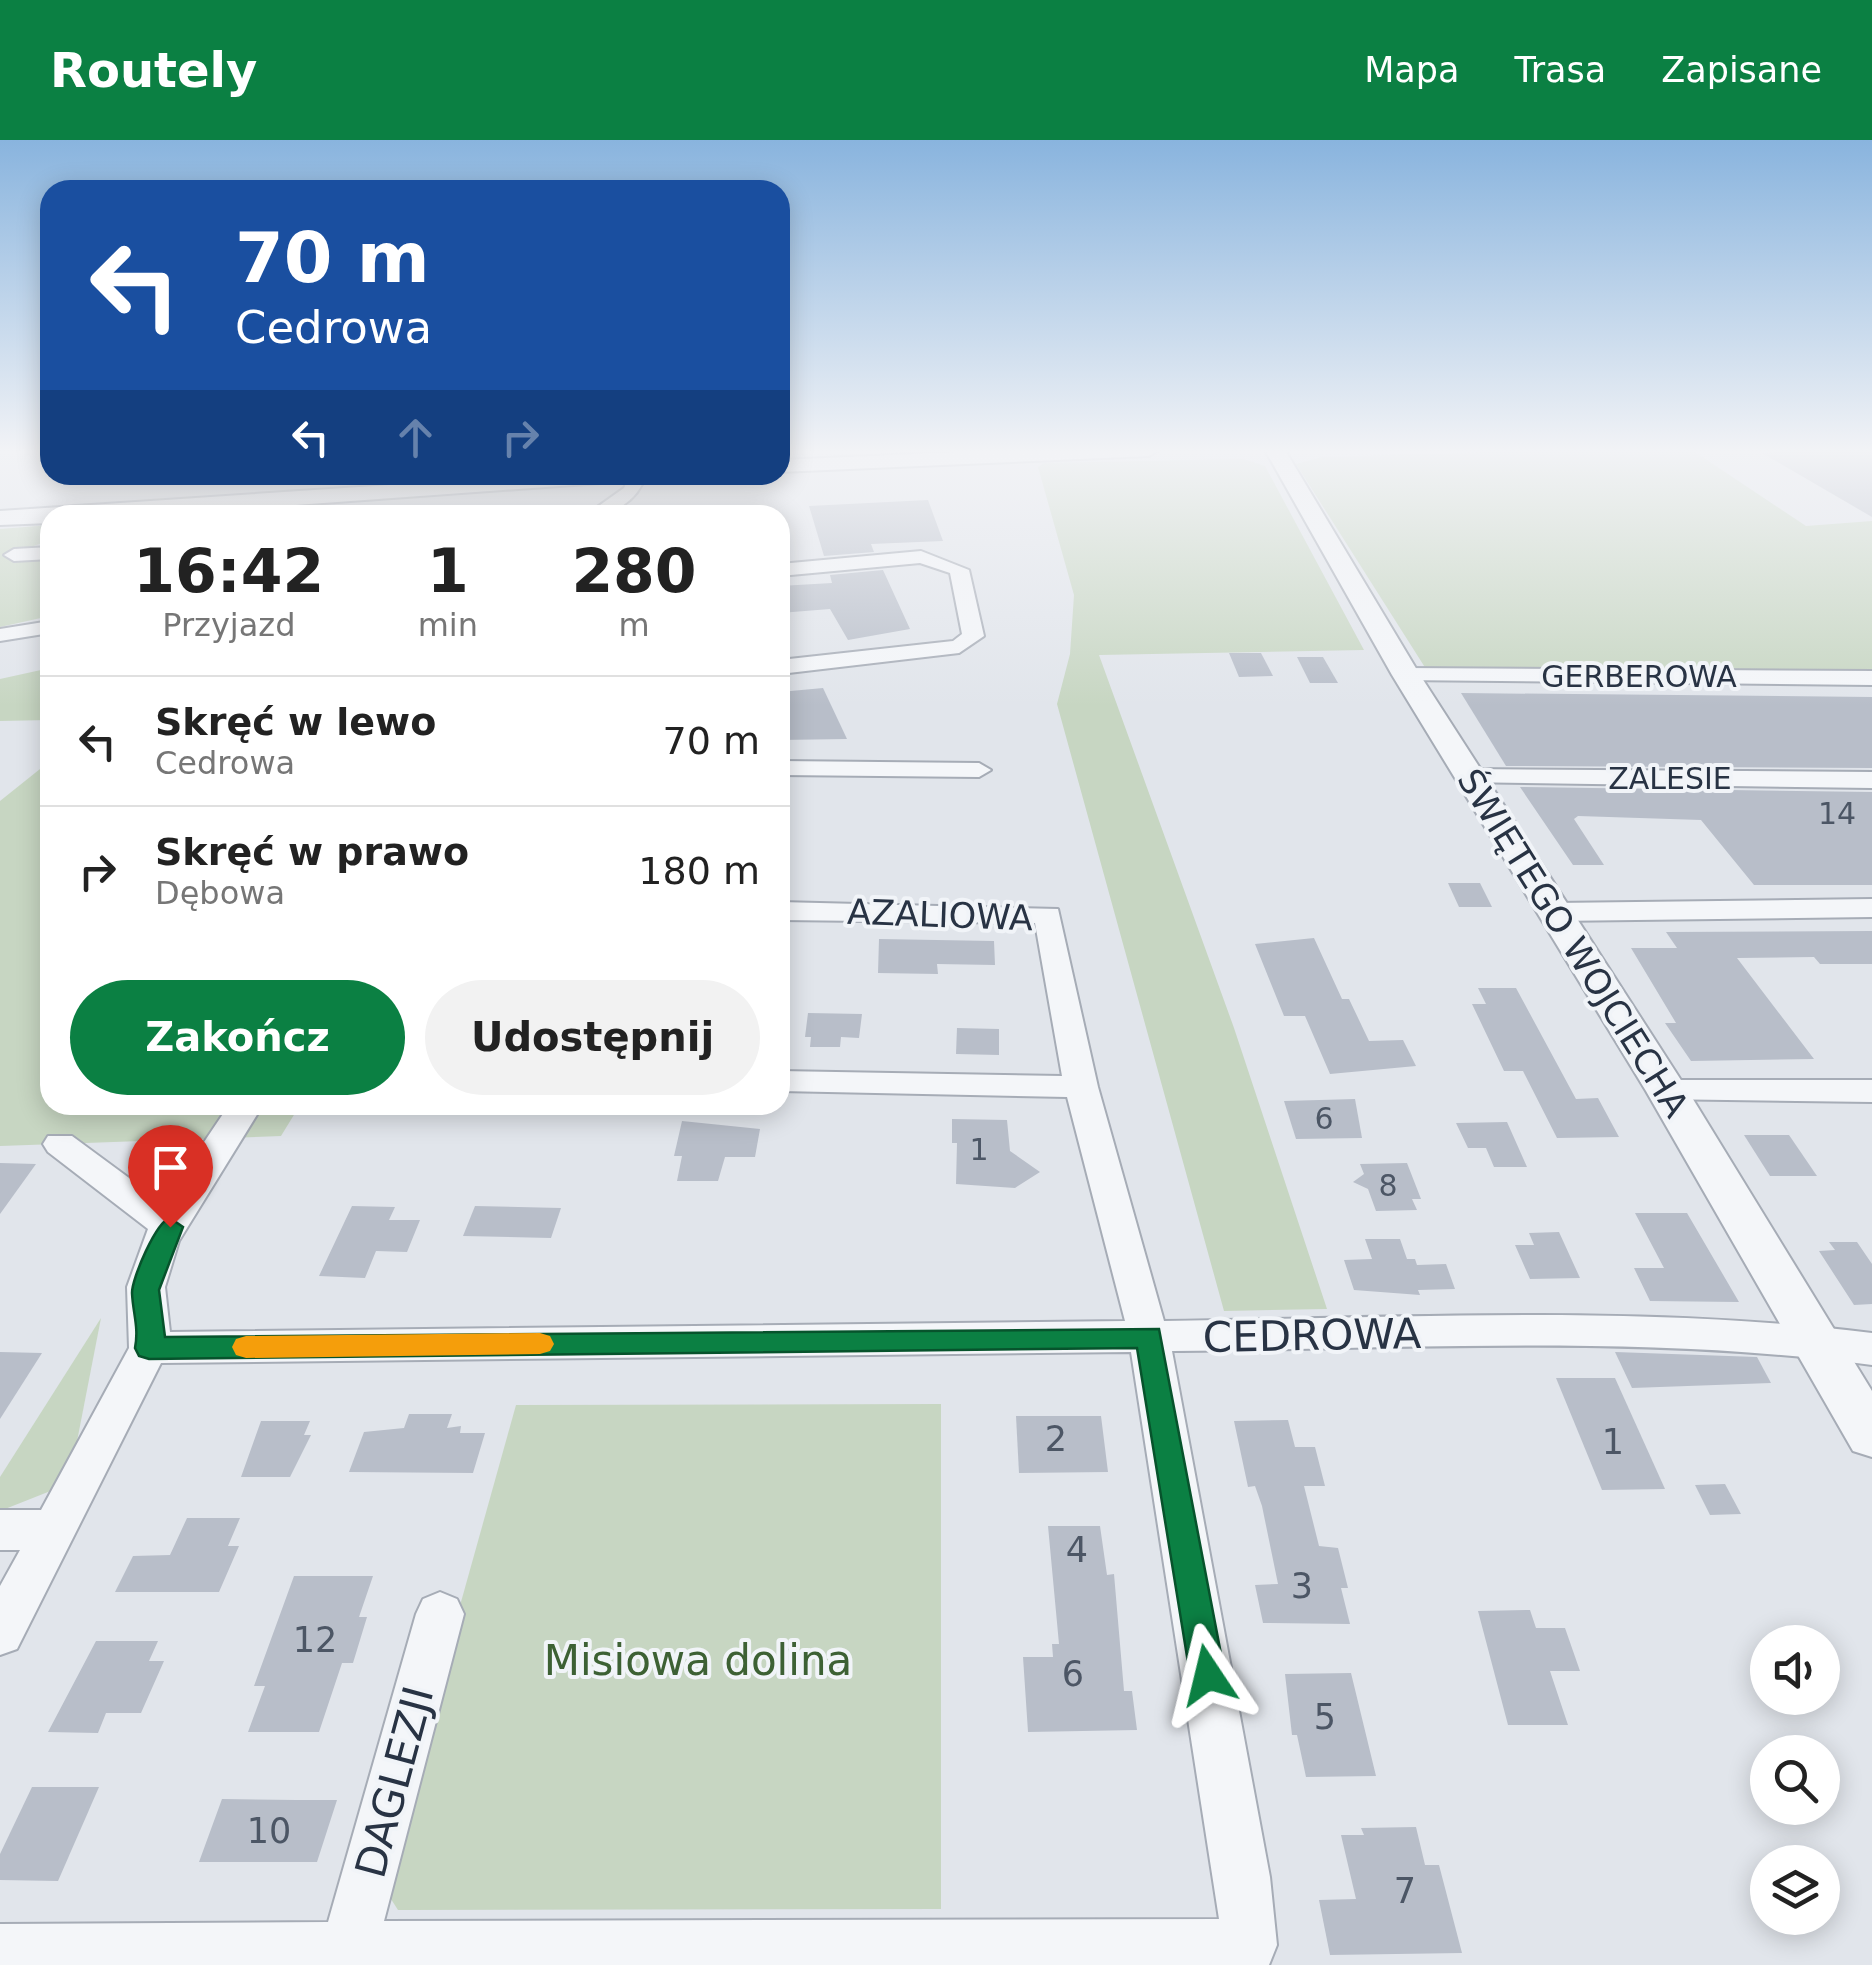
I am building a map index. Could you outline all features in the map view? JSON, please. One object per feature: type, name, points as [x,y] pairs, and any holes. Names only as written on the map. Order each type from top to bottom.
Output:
[{"type":"street","name":"ŚWIĘTEGO WOJCIECHA","points":[[1325,535],[1406,675],[1666,1092],[1872,1436]]},
{"type":"street","points":[[14,555],[40,553]]},
{"type":"street","points":[[790,569],[921,556],[959,570],[973,636],[959,647],[790,667]]},
{"type":"street","points":[[0,635],[40,628]]},
{"type":"street","name":"GERBEROWA","points":[[1406,675],[1872,678]]},
{"type":"street","points":[[790,768],[979,770]]},
{"type":"street","name":"ZALESIE","points":[[1469,777],[1872,780]]},
{"type":"street","points":[[1554,912],[1872,908]]},
{"type":"street","name":"AZALIOWA","points":[[790,911],[1048,914],[1081,1087],[1149,1337]]},
{"type":"street","points":[[790,1081],[1081,1087]]},
{"type":"street","points":[[1666,1092],[1872,1091]]},
{"type":"street","points":[[0,1634],[149,1348],[153,1326],[146,1290],[170,1227],[240,1115]]},
{"type":"street","points":[[60,1144],[170,1227]]},
{"type":"street","name":"CEDROWA","points":[[149,1348],[1516,1332],[1778,1337],[1872,1349]]},
{"type":"street","points":[[0,1952],[850,1947],[1180,1950],[1250,1945],[1242,1876],[1149,1337]]},
{"type":"street","points":[[0,1530],[54,1530]]},
{"type":"street","name":"DAGLEZJI","points":[[348,1950],[440,1614]]},
{"type":"green space","points":[[0,535],[40,535],[40,544],[31,547],[40,548],[40,618],[0,627]]},
{"type":"green space","points":[[1057,535],[1302,535],[1364,650],[1099,655],[1234,1028],[1327,1309],[1224,1311],[1057,704],[1070,654],[1074,595]]},
{"type":"green space","points":[[1341,535],[1872,535],[1872,669],[1426,669]]},
{"type":"green space","points":[[40,670],[40,720],[0,721],[0,679]]},
{"type":"green space","points":[[40,769],[40,1115],[294,1115],[281,1136],[0,1146],[0,801]]},
{"type":"green space","points":[[101,1318],[72,1467],[53,1490],[0,1511],[0,1477]]},
{"type":"green space","name":"Misiowa dolina","points":[[941,1404],[941,1909],[398,1910],[382,1885],[516,1405]]},
{"type":"building","points":[[818,535],[941,535],[943,541],[871,544],[874,552],[824,556]]},
{"type":"building","points":[[883,570],[910,629],[848,640],[830,609],[790,612],[790,585],[832,583],[830,575]]},
{"type":"building","points":[[1229,653],[1261,653],[1273,676],[1239,677]]},
{"type":"building","points":[[1297,657],[1323,657],[1338,683],[1310,683]]},
{"type":"building","points":[[823,688],[847,739],[790,740],[790,691]]},
{"type":"building","points":[[1461,693],[1872,697],[1872,768],[1506,766]]},
{"type":"building","points":[[1520,787],[1872,792],[1872,885],[1754,885],[1701,820],[1578,816],[1574,819],[1604,865],[1573,865]]},
{"type":"building","points":[[1448,883],[1480,883],[1492,907],[1459,907]]},
{"type":"building","points":[[1872,931],[1872,964],[1820,964],[1814,957],[1737,958],[1814,1059],[1691,1061],[1665,1023],[1676,1023],[1631,948],[1677,948],[1666,932]]},
{"type":"building","points":[[1314,938],[1342,999],[1349,999],[1369,1041],[1403,1040],[1416,1066],[1330,1074],[1305,1016],[1284,1016],[1255,944]]},
{"type":"building","points":[[879,939],[994,941],[995,965],[937,964],[938,974],[878,973]]},
{"type":"building","points":[[1478,988],[1516,988],[1576,1099],[1598,1098],[1619,1137],[1557,1138],[1523,1071],[1504,1071],[1472,1004],[1486,1004]]},
{"type":"building","points":[[808,1013],[862,1014],[859,1038],[841,1037],[840,1047],[810,1047],[811,1037],[805,1037]]},
{"type":"building","points":[[957,1028],[999,1029],[999,1055],[956,1054]]},
{"type":"building","points":[[1355,1099],[1362,1138],[1296,1139],[1284,1101]]},
{"type":"building","points":[[952,1119],[1007,1120],[1010,1151],[1040,1172],[1015,1188],[956,1184],[957,1143],[952,1143]]},
{"type":"building","points":[[682,1121],[760,1129],[755,1157],[725,1157],[718,1181],[677,1181],[682,1156],[674,1156]]},
{"type":"building","points":[[1507,1122],[1527,1167],[1494,1167],[1486,1148],[1468,1148],[1456,1123]]},
{"type":"building","points":[[1744,1135],[1789,1135],[1817,1176],[1770,1176]]},
{"type":"building","points":[[0,1163],[36,1164],[0,1214]]},
{"type":"building","points":[[1407,1163],[1421,1199],[1412,1199],[1417,1210],[1376,1211],[1368,1189],[1353,1182],[1364,1174],[1360,1164]]},
{"type":"building","points":[[352,1206],[395,1207],[389,1220],[420,1220],[407,1252],[376,1251],[365,1278],[319,1276]]},
{"type":"building","points":[[475,1206],[561,1208],[551,1238],[463,1236]]},
{"type":"building","points":[[1635,1213],[1687,1213],[1739,1302],[1650,1301],[1634,1268],[1664,1268]]},
{"type":"building","points":[[1559,1232],[1580,1278],[1530,1279],[1515,1245],[1534,1245],[1529,1233]]},
{"type":"building","points":[[1365,1239],[1400,1239],[1407,1259],[1415,1259],[1417,1265],[1446,1264],[1455,1289],[1418,1290],[1420,1295],[1354,1290],[1344,1260],[1372,1259]]},
{"type":"building","points":[[1829,1242],[1857,1242],[1872,1264],[1872,1304],[1854,1305],[1819,1251],[1835,1250]]},
{"type":"building","points":[[0,1352],[42,1353],[0,1419]]},
{"type":"building","points":[[1615,1352],[1757,1357],[1771,1383],[1632,1388]]},
{"type":"building","points":[[1556,1378],[1615,1378],[1665,1489],[1602,1490]]},
{"type":"building","points":[[409,1414],[452,1414],[447,1428],[461,1426],[460,1433],[485,1433],[473,1473],[349,1472],[364,1432],[404,1428]]},
{"type":"building","points":[[1016,1416],[1101,1416],[1108,1472],[1019,1473]]},
{"type":"building","points":[[1288,1420],[1295,1447],[1315,1447],[1325,1486],[1304,1486],[1319,1546],[1338,1548],[1348,1588],[1341,1588],[1350,1624],[1263,1623],[1255,1585],[1278,1584],[1262,1506],[1255,1486],[1248,1487],[1234,1421]]},
{"type":"building","points":[[261,1421],[310,1421],[304,1435],[311,1435],[290,1477],[241,1477]]},
{"type":"building","points":[[1725,1484],[1741,1514],[1710,1515],[1695,1485]]},
{"type":"building","points":[[187,1518],[240,1518],[228,1546],[239,1546],[219,1592],[115,1592],[133,1556],[170,1555]]},
{"type":"building","points":[[1048,1526],[1100,1526],[1107,1575],[1114,1574],[1124,1691],[1132,1691],[1137,1730],[1028,1732],[1023,1657],[1053,1657],[1052,1644],[1059,1644]]},
{"type":"building","points":[[294,1576],[373,1576],[359,1617],[367,1617],[353,1663],[342,1663],[319,1732],[248,1732],[265,1686],[254,1686]]},
{"type":"building","points":[[1530,1610],[1536,1628],[1565,1628],[1580,1671],[1550,1671],[1568,1725],[1508,1725],[1478,1611]]},
{"type":"building","points":[[96,1641],[158,1641],[149,1661],[164,1661],[141,1713],[106,1713],[98,1733],[48,1732]]},
{"type":"building","points":[[1351,1673],[1376,1776],[1306,1777],[1297,1735],[1292,1735],[1285,1674]]},
{"type":"building","points":[[32,1787],[99,1787],[58,1881],[0,1880],[0,1854]]},
{"type":"building","points":[[222,1799],[337,1800],[317,1862],[199,1862]]},
{"type":"building","points":[[1416,1827],[1425,1865],[1439,1865],[1462,1953],[1330,1955],[1319,1900],[1356,1899],[1341,1835],[1364,1835],[1361,1828]]},
{"type":"slow traffic","points":[[246,1347],[540,1344]]},
{"type":"route","points":[[170,1227],[154,1260],[146,1290],[153,1326],[149,1348],[1149,1337],[1208,1675]]}]
